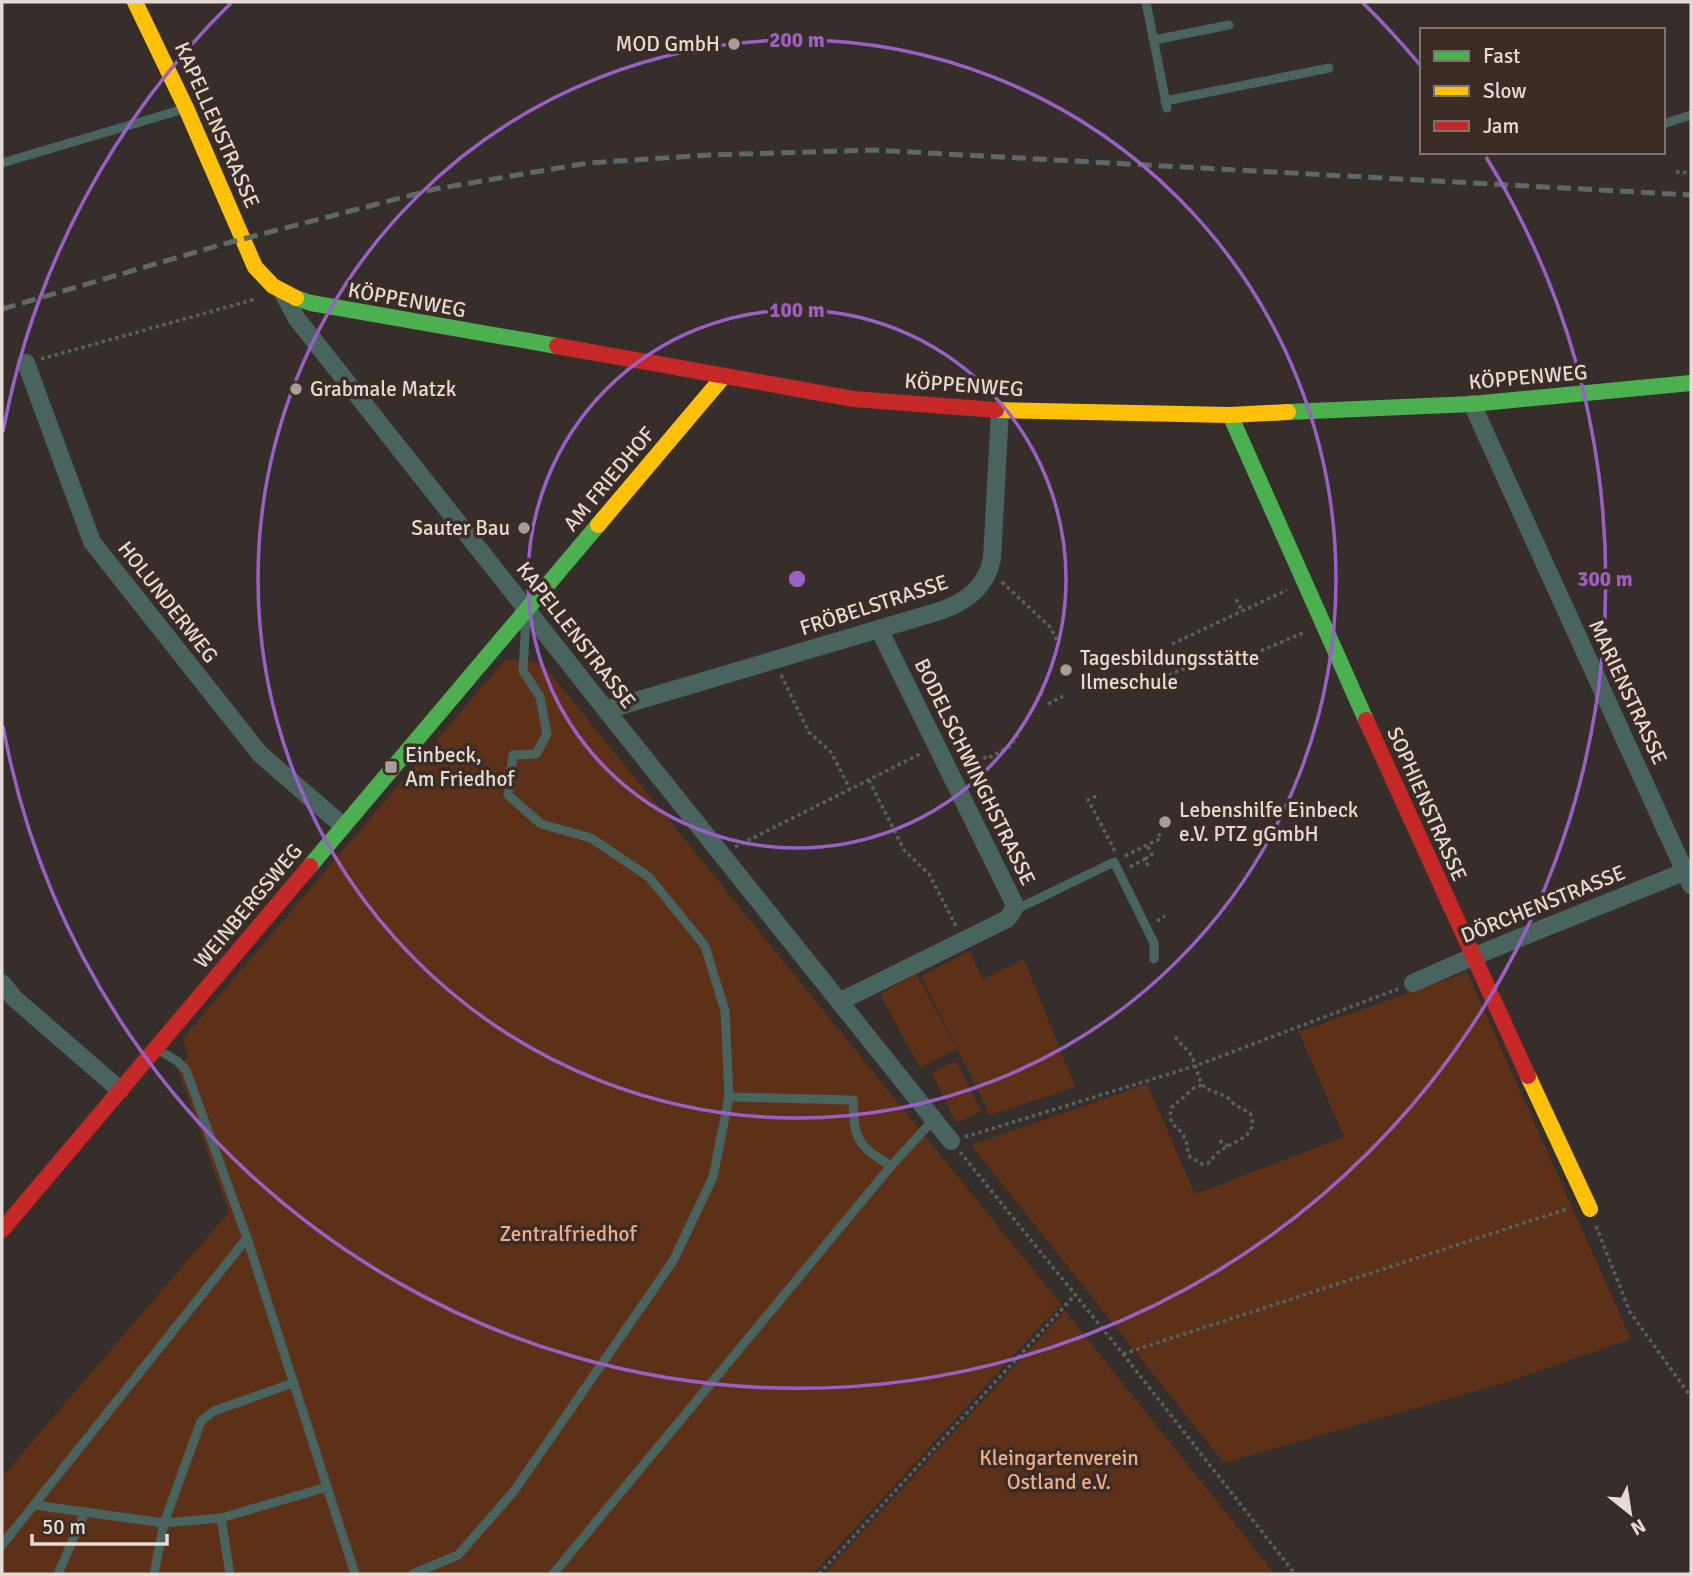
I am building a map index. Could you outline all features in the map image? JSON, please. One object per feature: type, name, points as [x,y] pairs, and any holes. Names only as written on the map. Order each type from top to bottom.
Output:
[{"type":"street","name":"KAPELLENSTRASSE","points":[[135,2],[186,108],[255,267]]},
{"type":"street","name":"KÖPPENWEG","points":[[255,267],[263,280],[279,291],[341,310],[854,399],[1000,410],[1230,415],[1472,404],[1691,383]]},
{"type":"street","name":"KAPELLENSTRASSE","points":[[279,291],[297,319],[606,710],[951,1141]]},
{"type":"street","name":"HOLUNDERWEG","points":[[26,363],[92,542],[260,754],[343,826]]},
{"type":"street","name":"AM FRIEDHOF","points":[[527,609],[723,377]]},
{"type":"street","name":"MARIENSTRASSE","points":[[1472,404],[1689,875]]},
{"type":"street","name":"FRÖBELSTRASSE","points":[[606,710],[958,604],[975,592],[987,576],[992,559],[1000,410]]},
{"type":"street","name":"SOPHIENSTRASSE","points":[[1230,415],[1472,957],[1588,1206]]},
{"type":"street","name":"WEINBERGSWEG","points":[[2,1230],[527,609]]},
{"type":"street","name":"BODELSCHWINGHSTRASSE","points":[[841,1001],[1007,919],[1013,911],[1014,902],[879,629]]},
{"type":"street","name":"DÖRCHENSTRASSE","points":[[1413,983],[1472,957],[1689,875]]},
{"type":"street","points":[[2,983],[14,998],[120,1090]]},
{"type":"lane","points":[[1146,2],[1166,104],[1329,68]]},
{"type":"lane","points":[[1154,40],[1229,25]]},
{"type":"lane","points":[[2,163],[186,108]]},
{"type":"lane","points":[[1666,122],[1691,115]]},
{"type":"lane","points":[[412,1574],[458,1555],[513,1491],[673,1261],[713,1177],[729,1097],[725,1011],[705,946],[649,877],[591,838],[541,824],[508,795],[513,755],[536,754],[547,734],[540,697],[523,671],[527,609]]},
{"type":"lane","points":[[1013,911],[1114,862],[1154,943],[1154,959]]},
{"type":"lane","points":[[155,1048],[177,1061],[186,1070],[247,1238],[355,1574]]},
{"type":"lane","points":[[729,1097],[853,1100],[853,1124],[858,1141],[869,1153],[891,1166]]},
{"type":"lane","points":[[553,1574],[891,1166],[934,1119]]},
{"type":"lane","points":[[2,1545],[247,1238]]},
{"type":"lane","points":[[154,1574],[164,1523],[201,1421],[214,1411],[293,1383]]},
{"type":"lane","points":[[34,1505],[164,1523],[221,1518],[327,1487]]},
{"type":"lane","points":[[58,1574],[85,1512]]},
{"type":"lane","points":[[221,1518],[230,1574]]},
{"type":"path","points":[[1676,173],[1691,173]]},
{"type":"path","points":[[26,363],[279,291]]},
{"type":"path","points":[[999,580],[1049,627],[1059,644]]},
{"type":"path","points":[[1172,644],[1304,582]]},
{"type":"path","points":[[1236,599],[1242,611]]},
{"type":"path","points":[[1141,679],[1164,677],[1216,660],[1230,664],[1323,624]]},
{"type":"path","points":[[1265,640],[1269,648]]},
{"type":"path","points":[[774,660],[809,732],[831,752],[850,789]]},
{"type":"path","points":[[984,756],[986,759],[1011,747],[1042,692]]},
{"type":"path","points":[[1048,704],[1063,696]]},
{"type":"path","points":[[722,853],[936,745]]},
{"type":"path","points":[[869,780],[904,850],[929,874],[963,941]]},
{"type":"path","points":[[1096,796],[1088,800],[1119,859],[1161,838],[1158,832]]},
{"type":"path","points":[[1119,872],[1152,855],[1147,845]]},
{"type":"path","points":[[1145,859],[1148,866]]},
{"type":"path","points":[[1295,1574],[1123,1354],[951,1141],[1195,1066],[1413,983]]},
{"type":"path","points":[[1175,1037],[1192,1056],[1202,1084],[1250,1113],[1254,1126],[1242,1140],[1220,1151],[1208,1163],[1202,1164],[1190,1157],[1184,1135],[1173,1126],[1170,1119],[1171,1108],[1202,1084]]},
{"type":"path","points":[[1220,1140],[1231,1146]]},
{"type":"path","points":[[1123,1354],[1588,1206],[1630,1312],[1691,1397]]},
{"type":"path","points":[[819,1574],[1075,1295]]},
{"type":"green space","name":"Zentralfriedhof","points":[[506,659],[542,663],[1061,1304],[813,1574],[2,1574],[2,1477],[229,1212],[177,1068],[188,1057],[183,1038]]},
{"type":"green space","points":[[969,951],[983,980],[1024,959],[1075,1087],[990,1115],[921,976]]},
{"type":"green space","points":[[1467,972],[1631,1339],[1504,1383],[1224,1463],[971,1145],[1147,1084],[1195,1194],[1344,1137],[1299,1032]]},
{"type":"green space","points":[[916,974],[957,1049],[920,1068],[880,994]]},
{"type":"green space","points":[[956,1061],[981,1111],[956,1123],[932,1073]]},
{"type":"green space","name":"Kleingartenverein Ostland e.V.","points":[[1065,1311],[1275,1574],[824,1574]]},
{"type":"railway","points":[[2,309],[220,245],[435,189],[588,163],[709,155],[874,150],[1691,195]]},
{"type":"traffic: fast","points":[[296,298],[311,303],[557,346]]},
{"type":"traffic: fast","points":[[1288,412],[1472,404],[1691,383]]},
{"type":"traffic: fast","points":[[1230,415],[1366,720]]},
{"type":"traffic: fast","points":[[310,866],[598,525]]},
{"type":"traffic: slow","points":[[135,2],[186,108],[255,267],[273,286],[296,298]]},
{"type":"traffic: slow","points":[[598,525],[723,377]]},
{"type":"traffic: slow","points":[[996,410],[1230,415],[1288,412]]},
{"type":"traffic: slow","points":[[1528,1076],[1590,1209]]},
{"type":"traffic: jam","points":[[557,346],[854,399],[996,410]]},
{"type":"traffic: jam","points":[[1366,720],[1528,1076]]},
{"type":"traffic: jam","points":[[2,1230],[310,866]]},
{"type":"place","name":"MOD GmbH","points":[[734,44]]},
{"type":"place","name":"Grabmale Matzk","points":[[296,389]]},
{"type":"place","name":"Sauter Bau","points":[[524,528]]},
{"type":"place","name":"Tagesbildungsstätte Ilmeschule","points":[[1066,670]]},
{"type":"place","name":"Einbeck, Am Friedhof","points":[[391,767]]},
{"type":"place","name":"Lebenshilfe Einbeck e.V. PTZ gGmbH","points":[[1165,822]]}]
